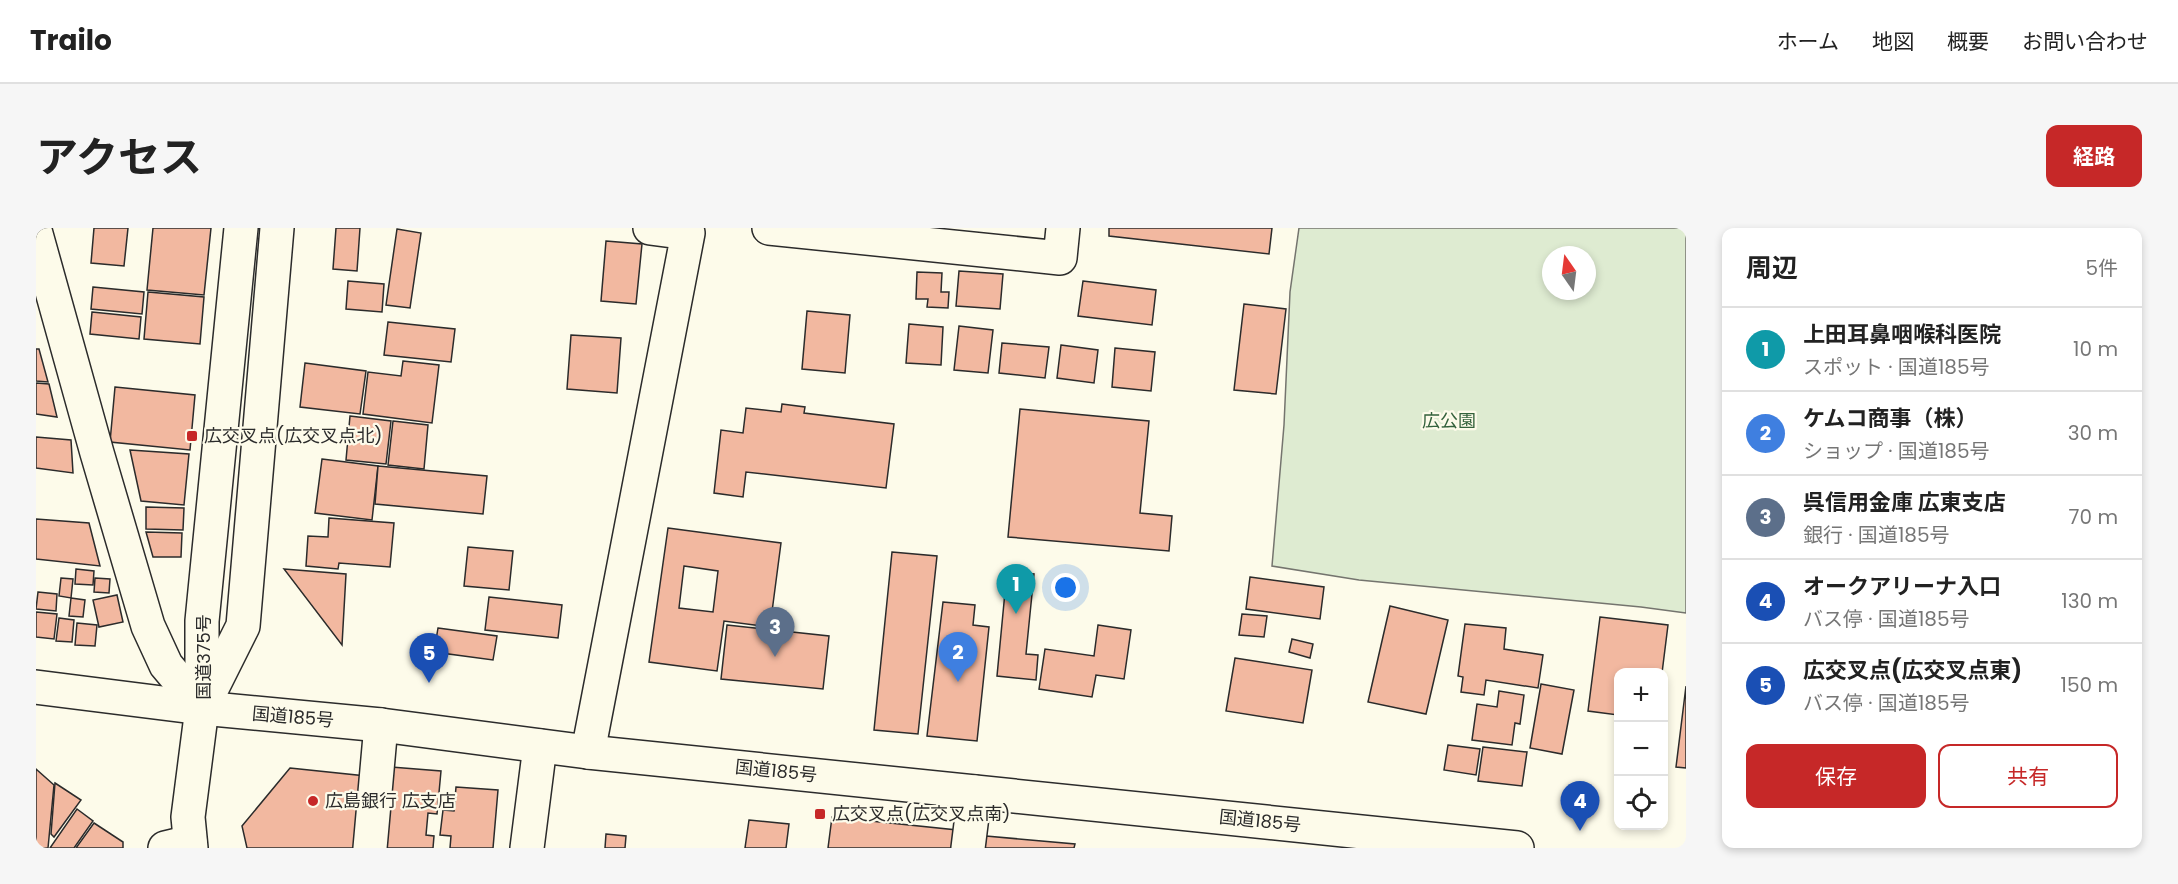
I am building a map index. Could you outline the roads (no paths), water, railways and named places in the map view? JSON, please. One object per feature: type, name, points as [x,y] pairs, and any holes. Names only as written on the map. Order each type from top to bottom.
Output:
[{"type":"main road","name":"国道375号","points":[[202,708],[202,621],[241,228]]},
{"type":"main road","name":"国道375号","points":[[202,708],[243,626],[277,228]]},
{"type":"main road","points":[[770,228],[1060,258],[1064,228]]},
{"type":"main road","points":[[588,752],[671,229]]},
{"type":"main road","points":[[36,234],[148,626],[166,665],[202,708],[182,846]]},
{"type":"main road","name":"国道185号","points":[[36,687],[202,708],[381,725],[588,752],[975,792],[1408,842],[1517,848]]},
{"type":"main road","points":[[370,848],[381,725]]},
{"type":"main road","points":[[527,848],[540,746]]},
{"type":"main road","points":[[968,848],[975,792]]},
{"type":"place","name":"広交叉点(広交叉点北)","points":[[192,436]]},
{"type":"place","name":"上田耳鼻咽喉科医院","points":[[1016,614]]},
{"type":"place","name":"呉信用金庫 広東支店","points":[[775,657]]},
{"type":"place","name":"ケムコ商事（株）","points":[[958,682]]},
{"type":"place","name":"広交叉点(広交叉点東)","points":[[429,683]]},
{"type":"place","name":"広島銀行 広支店","points":[[313,801]]},
{"type":"place","name":"広交叉点(広交叉点南)","points":[[820,814]]},
{"type":"place","name":"オークアリーナ入口","points":[[1580,831]]},
{"type":"park label","name":"広公園","points":[[1449,421]]}]
